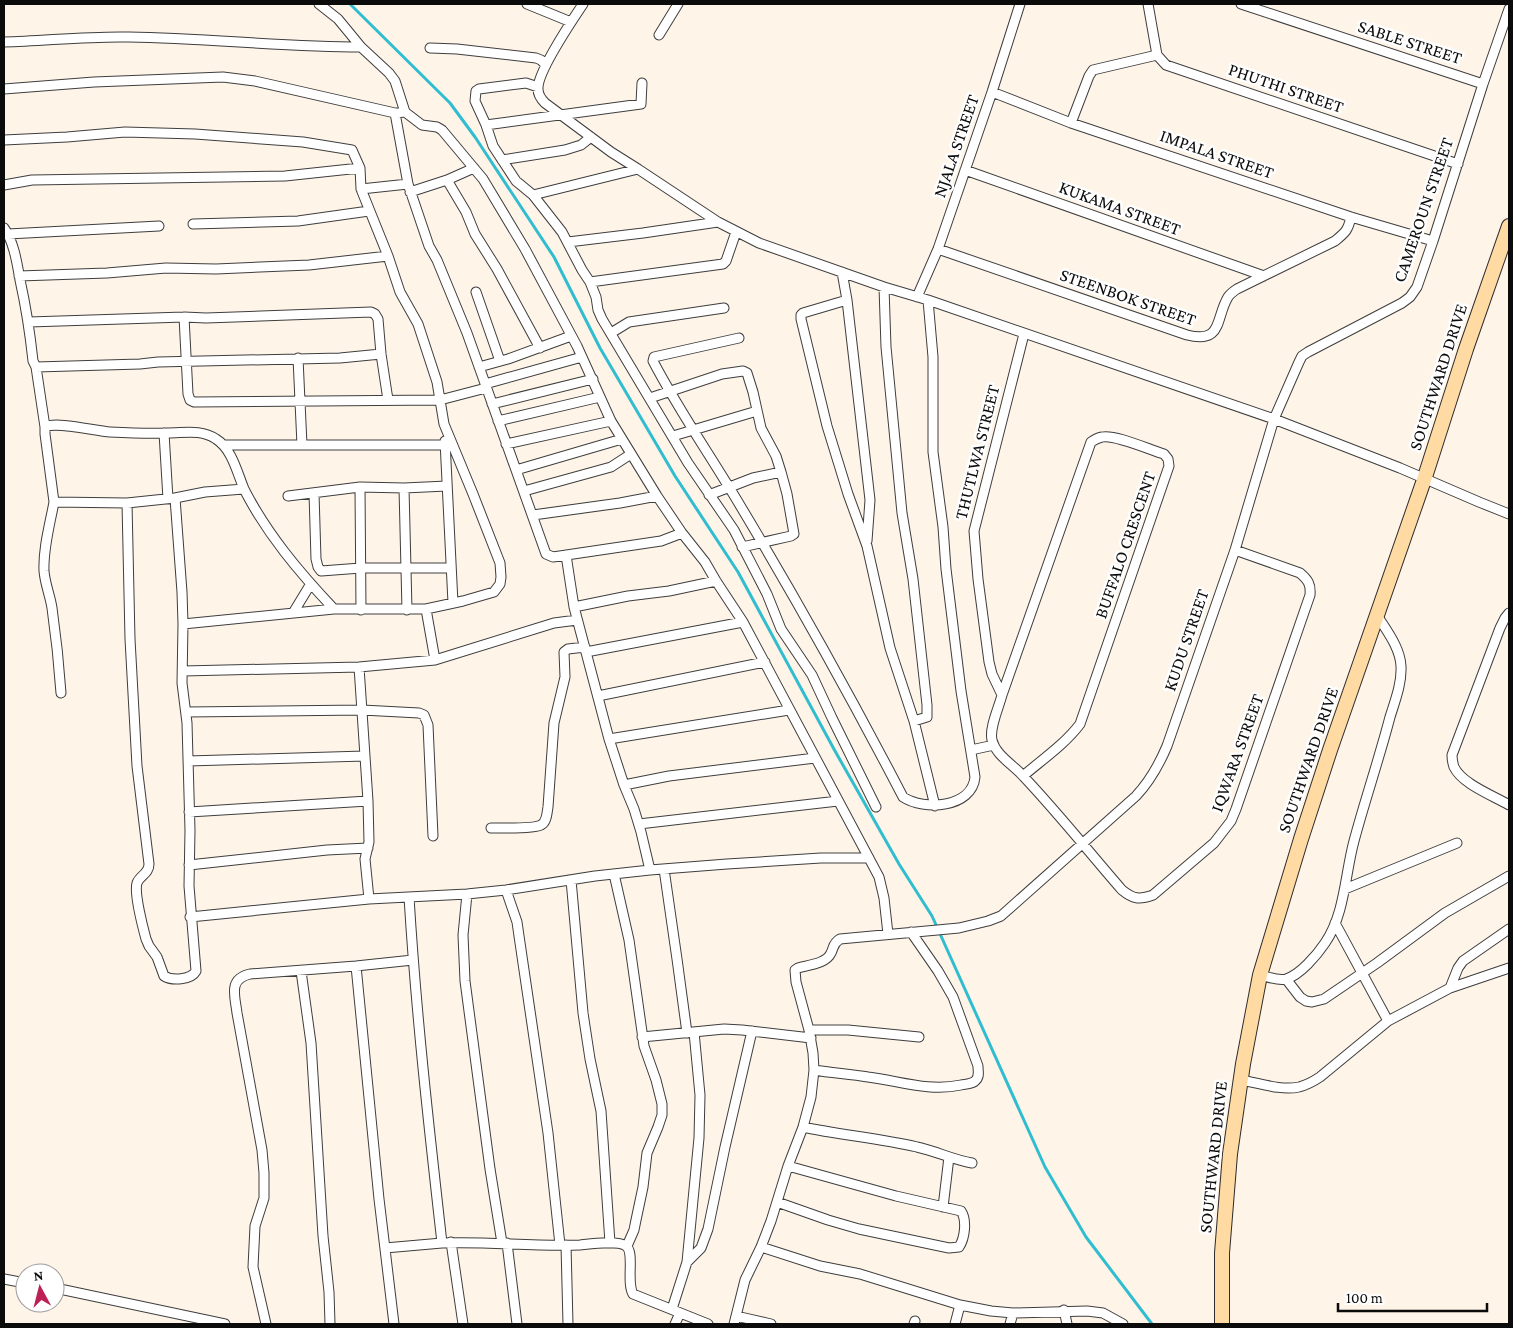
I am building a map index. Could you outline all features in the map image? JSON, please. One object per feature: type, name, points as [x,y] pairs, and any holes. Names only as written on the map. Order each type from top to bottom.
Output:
[{"type":"main road","name":"SOUTHWARD DRIVE","points":[[1222,1324],[1222,1253],[1230,1154],[1260,975],[1300,839],[1424,480],[1466,349],[1509,226]]},
{"type":"street","points":[[319,4],[338,19],[361,47],[390,73],[395,81],[409,188],[429,246],[442,272],[479,367],[546,554],[554,557],[661,541],[682,533]]},
{"type":"street","points":[[527,4],[573,19]]},
{"type":"street","points":[[583,4],[546,65],[538,87],[540,98],[611,152],[736,232],[759,243],[884,287],[928,300],[1274,419],[1400,468],[1424,480],[1509,514]]},
{"type":"street","points":[[659,35],[678,4]]},
{"type":"street","name":"NJALA STREET","points":[[917,297],[938,249],[1020,4]]},
{"type":"street","points":[[1071,123],[1093,70],[1157,55],[1148,4]]},
{"type":"street","name":"SABLE STREET","points":[[1241,4],[1483,84]]},
{"type":"street","points":[[1505,4],[1509,5]]},
{"type":"street","name":"CAMEROUN STREET","points":[[1274,419],[1302,356],[1315,347],[1402,303],[1410,297],[1416,287],[1509,10]]},
{"type":"street","points":[[4,42],[126,37],[191,38],[322,47],[361,47]]},
{"type":"street","points":[[430,48],[457,49],[536,58],[546,65]]},
{"type":"street","name":"PHUTHI STREET","points":[[1157,55],[1166,65],[1458,164]]},
{"type":"street","points":[[4,89],[94,82],[223,77],[256,81],[400,113],[422,124],[440,128],[474,168],[490,191],[525,249],[571,336],[593,379],[611,421],[657,496],[682,533],[705,562],[743,622],[879,877],[888,934]]},
{"type":"street","points":[[538,87],[526,83],[477,90],[475,101],[493,146],[516,181],[533,195],[568,242],[577,262],[590,282],[602,319],[673,436],[734,530],[767,594],[782,629],[812,674],[876,807]]},
{"type":"street","points":[[486,125],[641,104],[642,83]]},
{"type":"street","name":"IMPALA STREET","points":[[992,92],[1071,123],[1351,217],[1433,241]]},
{"type":"street","points":[[4,140],[125,132],[195,134],[303,142],[347,149],[353,152],[360,168],[362,189],[369,211],[388,256],[400,292],[418,324],[436,377],[444,424],[453,603]]},
{"type":"street","points":[[502,160],[565,150],[581,144],[591,137]]},
{"type":"street","points":[[4,185],[32,180],[285,176],[360,168]]},
{"type":"street","points":[[362,189],[409,188],[447,180],[474,168]]},
{"type":"street","points":[[533,195],[638,169]]},
{"type":"street","name":"KUKAMA STREET","points":[[965,170],[1264,276]]},
{"type":"street","points":[[447,180],[466,212],[475,234],[497,269],[540,348]]},
{"type":"street","points":[[193,224],[298,221],[369,211]]},
{"type":"street","name":"STEENBOK STREET","points":[[938,249],[1187,335],[1204,338],[1213,333],[1229,296],[1237,289],[1335,241],[1348,229],[1351,217]]},
{"type":"street","points":[[568,242],[718,222]]},
{"type":"street","points":[[61,693],[51,603],[45,583],[44,569],[54,502],[29,322],[19,276],[6,231],[159,226]]},
{"type":"street","points":[[590,282],[723,264],[726,261],[736,232]]},
{"type":"street","points":[[19,276],[166,268],[309,265],[388,256]]},
{"type":"street","points":[[842,272],[847,300],[870,500],[867,546]]},
{"type":"street","points":[[884,287],[886,347],[902,513],[927,705],[927,717],[914,721]]},
{"type":"street","points":[[476,292],[500,361]]},
{"type":"street","points":[[847,300],[803,313],[801,317],[835,457],[867,546],[890,648],[914,721],[935,806]]},
{"type":"street","points":[[739,338],[654,357],[653,361],[669,392],[762,542],[832,664],[903,797],[910,802],[935,806],[947,804],[964,796],[973,788],[975,777],[961,691],[933,452],[932,357],[928,300]]},
{"type":"street","points":[[611,333],[630,322],[724,308]]},
{"type":"street","points":[[29,322],[371,312],[378,319],[388,400]]},
{"type":"street","points":[[184,316],[188,394],[192,402],[440,400],[582,357]]},
{"type":"street","name":"THUTLWA STREET","points":[[1002,695],[992,674],[989,662],[974,531],[1024,334]]},
{"type":"street","points":[[479,367],[571,336]]},
{"type":"street","points":[[36,367],[340,358],[381,354]]},
{"type":"street","points":[[298,358],[302,445]]},
{"type":"street","points":[[650,398],[722,374],[743,371],[747,373],[764,434],[772,448],[781,472],[794,534],[742,547]]},
{"type":"street","points":[[492,404],[593,379]]},
{"type":"street","points":[[498,421],[600,397]]},
{"type":"street","points":[[673,436],[758,411]]},
{"type":"street","name":"KUDU STREET","points":[[810,1034],[794,970],[826,959],[832,952],[835,942],[840,939],[959,928],[988,922],[1000,916],[1136,796],[1149,782],[1168,746],[1235,550],[1274,419]]},
{"type":"street","points":[[506,444],[611,421]]},
{"type":"street","points":[[183,624],[334,609],[426,609],[494,592],[500,584],[501,572],[495,549],[444,424]]},
{"type":"street","points":[[45,427],[61,425],[109,432],[164,433],[188,431],[199,432],[214,438],[224,445],[232,458],[244,489],[269,532],[310,584],[334,609]]},
{"type":"street","points":[[127,503],[130,638],[136,757],[149,864],[148,870],[137,883],[136,892],[146,939],[157,957],[164,976],[179,978],[195,974],[190,917],[188,761],[183,691],[182,592],[164,433]]},
{"type":"street","name":"BUFFALO CRESCENT","points":[[994,745],[992,729],[1002,695],[1091,442],[1104,436],[1120,439],[1167,457],[1169,466],[1080,724],[1064,742],[1023,776]]},
{"type":"street","points":[[516,470],[622,439]]},
{"type":"street","points":[[224,445],[445,445]]},
{"type":"street","points":[[524,491],[611,467],[631,454]]},
{"type":"street","points":[[710,495],[753,478],[781,472]]},
{"type":"street","points":[[288,496],[360,487],[404,488],[447,486]]},
{"type":"street","points":[[360,487],[361,610]]},
{"type":"street","points":[[404,488],[407,610]]},
{"type":"street","points":[[54,502],[127,503],[205,492],[244,489]]},
{"type":"street","points":[[314,493],[316,559],[320,570],[324,572],[361,568],[451,568]]},
{"type":"street","points":[[533,515],[657,496]]},
{"type":"street","name":"IQWARA STREET","points":[[1082,844],[1122,890],[1136,898],[1144,898],[1161,889],[1214,843],[1231,821],[1311,589],[1306,578],[1300,573],[1235,550]]},
{"type":"street","points":[[566,555],[577,620],[609,739],[639,824],[650,870]]},
{"type":"street","points":[[574,606],[716,581]]},
{"type":"street","points":[[293,613],[310,584]]},
{"type":"street","points":[[426,609],[436,660]]},
{"type":"street","points":[[1509,613],[1500,628],[1452,755],[1454,766],[1459,775],[1466,781],[1509,804]]},
{"type":"street","points":[[1260,975],[1286,979],[1300,971],[1326,941],[1335,923],[1345,889],[1352,849],[1401,674],[1399,653],[1377,615]]},
{"type":"street","points":[[183,671],[359,667],[436,660],[554,623],[577,620]]},
{"type":"street","points":[[492,828],[536,826],[544,823],[548,807],[554,723],[565,677],[564,652],[568,649],[585,650],[743,622]]},
{"type":"street","points":[[598,696],[765,662]]},
{"type":"street","points":[[359,667],[368,801],[369,833],[365,859],[369,899]]},
{"type":"street","points":[[186,712],[362,710],[414,712],[424,715],[428,725],[433,836]]},
{"type":"street","points":[[609,739],[789,710]]},
{"type":"street","points":[[971,750],[994,745],[1082,844]]},
{"type":"street","points":[[188,761],[365,756]]},
{"type":"street","points":[[624,784],[669,776],[815,758]]},
{"type":"street","points":[[189,812],[368,801]]},
{"type":"street","points":[[639,824],[838,801]]},
{"type":"street","points":[[1345,889],[1457,843]]},
{"type":"street","points":[[189,865],[318,851],[368,848]]},
{"type":"street","points":[[190,917],[369,899],[467,894],[650,870],[812,859],[870,858]]},
{"type":"street","points":[[664,869],[678,967],[700,1095],[699,1138],[687,1262],[675,1324]]},
{"type":"street","points":[[614,874],[629,940],[642,1037],[660,1095],[662,1115],[647,1153],[643,1187],[634,1230],[626,1246]]},
{"type":"street","points":[[1286,979],[1306,1001],[1318,1001],[1330,996],[1445,913],[1509,876]]},
{"type":"street","points":[[571,880],[582,1004],[590,1059],[601,1111],[610,1243]]},
{"type":"street","points":[[506,890],[517,922],[548,1133],[563,1245],[568,1324]]},
{"type":"street","points":[[467,894],[463,934],[465,981],[490,1169],[505,1243],[517,1324]]},
{"type":"street","points":[[409,897],[420,1047],[442,1243]]},
{"type":"street","points":[[1335,923],[1388,1021]]},
{"type":"street","points":[[1450,988],[1463,961],[1509,929]]},
{"type":"street","points":[[814,1070],[868,1077],[920,1087],[945,1088],[973,1083],[977,1079],[979,1074],[978,1066],[953,997],[916,932]]},
{"type":"street","points":[[266,1324],[253,1267],[255,1226],[264,1198],[264,1173],[262,1150],[237,1013],[235,988],[237,980],[243,976],[413,960]]},
{"type":"street","points":[[356,966],[394,1324]]},
{"type":"street","points":[[1241,1080],[1282,1087],[1301,1087],[1320,1077],[1388,1021],[1450,988],[1509,968]]},
{"type":"street","points":[[301,971],[311,1043],[330,1324]]},
{"type":"street","points":[[642,1037],[724,1029],[810,1034],[848,1030],[919,1037]]},
{"type":"street","points":[[687,1262],[701,1248],[708,1229],[752,1031]]},
{"type":"street","points":[[771,1324],[735,1320],[746,1280],[778,1202],[811,1098],[814,1070],[810,1034]]},
{"type":"street","points":[[802,1127],[832,1134],[919,1147],[972,1163]]},
{"type":"street","points":[[943,1207],[949,1157]]},
{"type":"street","points":[[778,1202],[859,1229],[949,1248],[955,1248],[960,1245],[962,1240],[964,1216],[961,1211],[896,1196],[788,1166]]},
{"type":"street","points":[[385,1248],[452,1242],[563,1245],[610,1243],[626,1246]]},
{"type":"street","points":[[452,1242],[463,1324]]},
{"type":"street","points":[[626,1246],[630,1254],[630,1285],[633,1294],[708,1324]]},
{"type":"street","points":[[761,1247],[797,1259],[860,1274],[960,1305],[1013,1313],[1064,1310],[1087,1311],[1103,1313],[1123,1324]]},
{"type":"street","points":[[65,1290],[225,1324]]},
{"type":"street","points":[[955,1324],[960,1305]]},
{"type":"street","points":[[1064,1310],[1067,1324]]},
{"type":"street","points":[[1010,1324],[1013,1313]]},
{"type":"waterway","points":[[350,4],[450,103],[475,137],[554,257],[600,348],[675,476],[738,572],[835,751],[899,864],[932,916],[1045,1167],[1086,1237],[1152,1324]]}]
